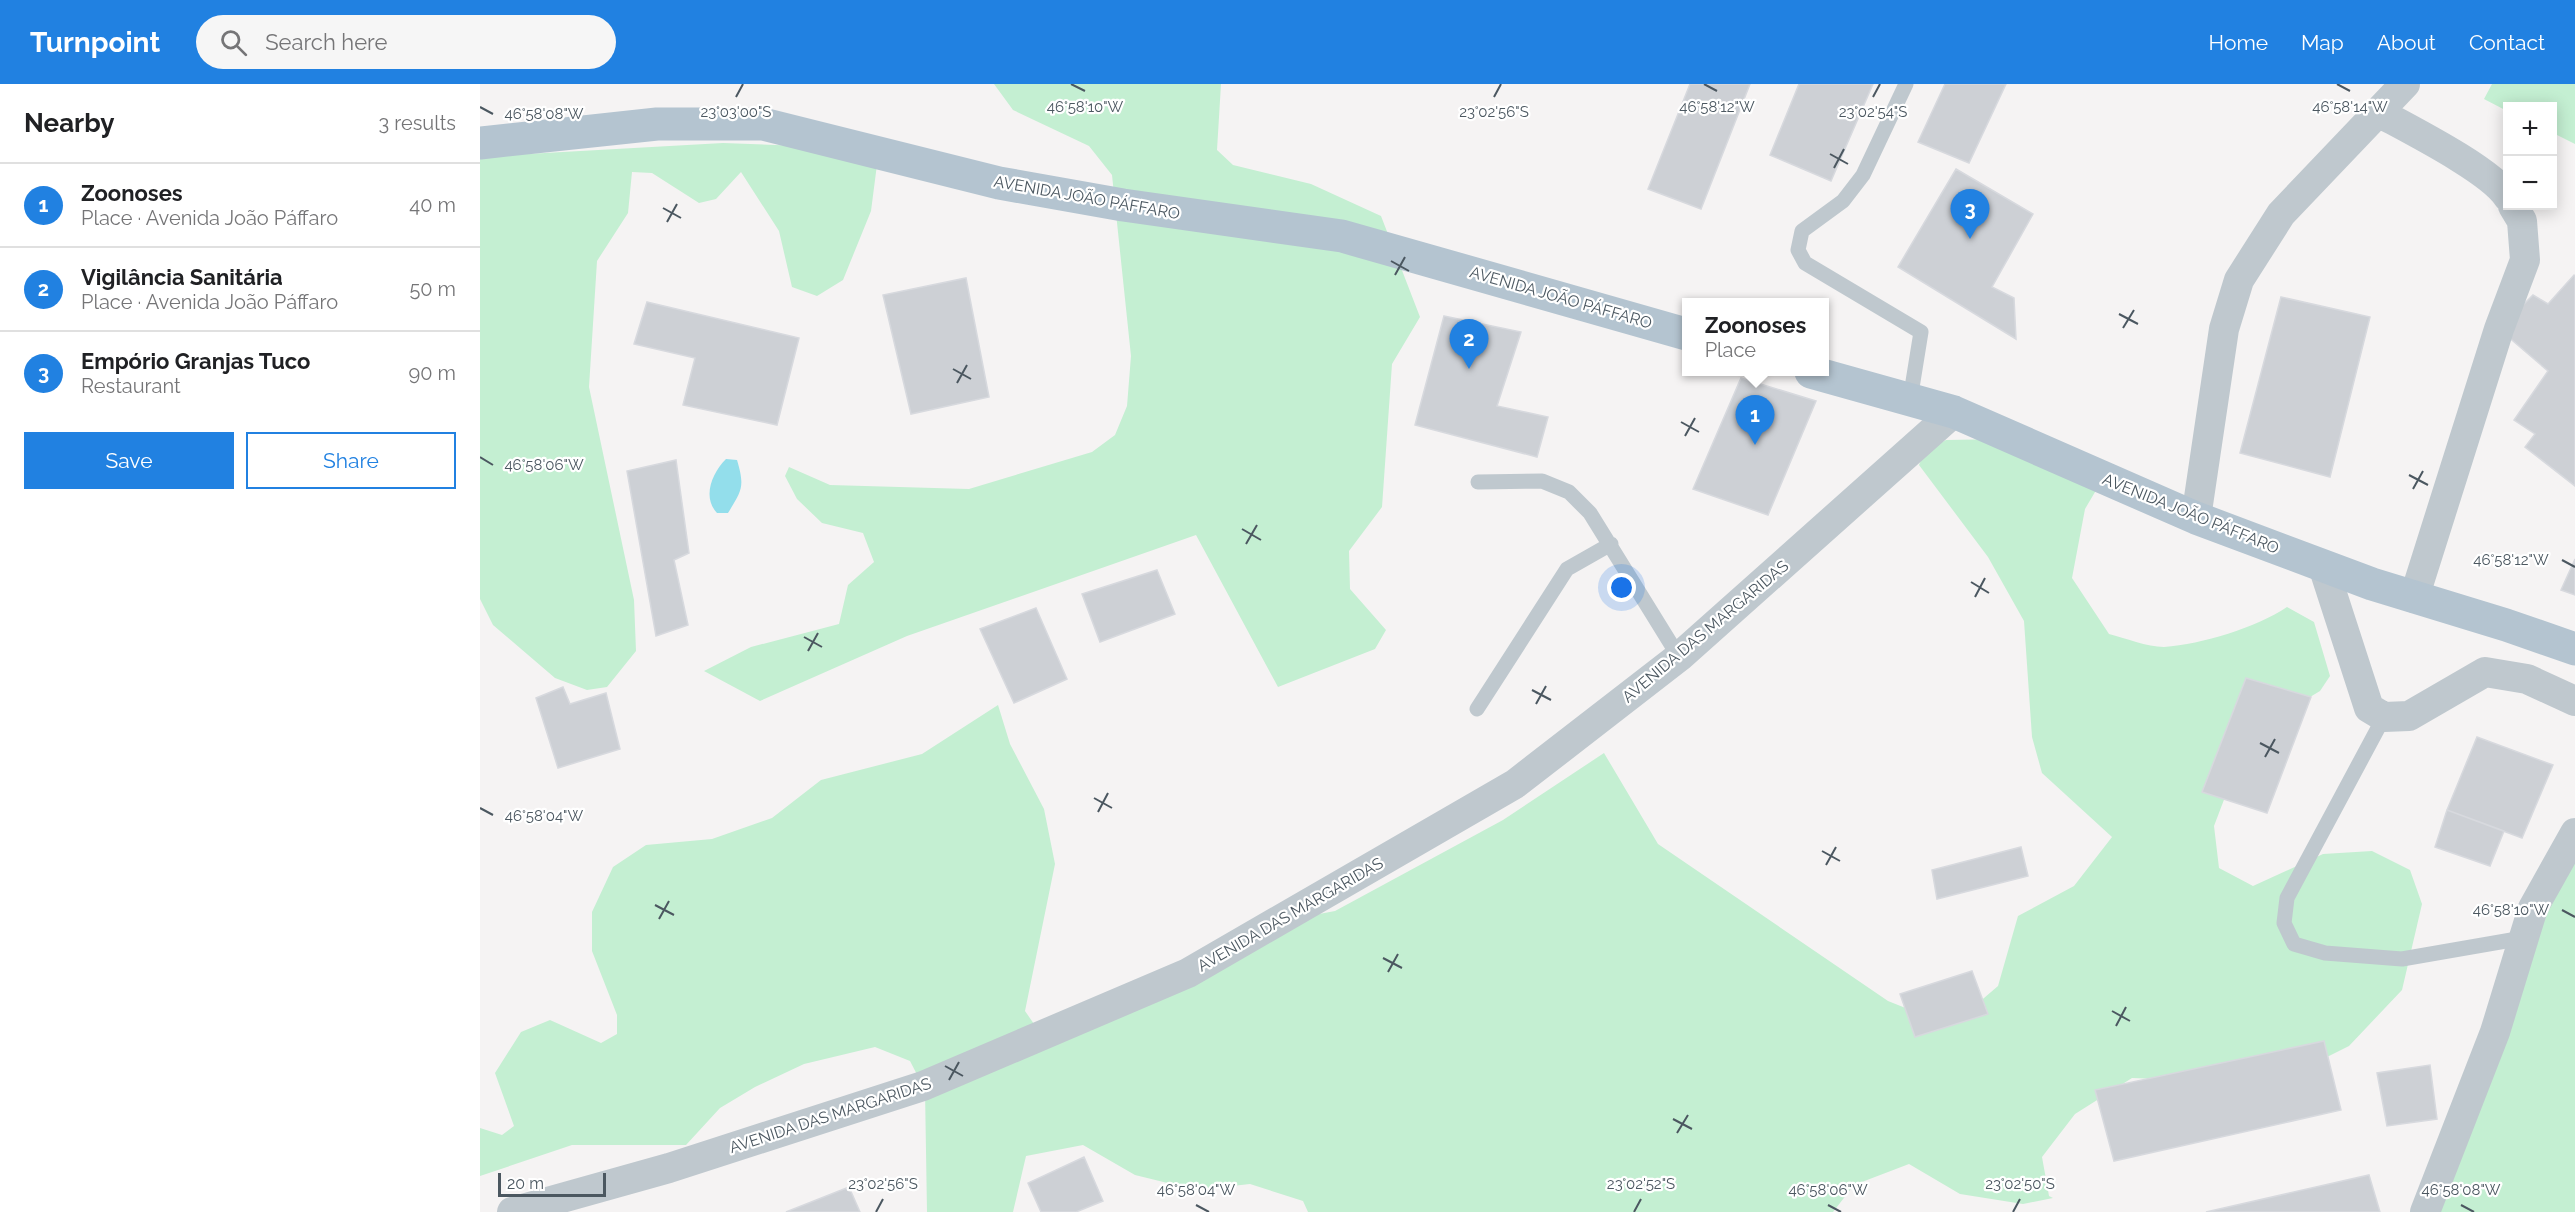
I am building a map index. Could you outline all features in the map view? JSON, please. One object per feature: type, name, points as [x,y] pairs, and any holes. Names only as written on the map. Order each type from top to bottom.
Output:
[{"type":"main road","name":"AVENIDA JOÃO PÁFFARO","points":[[480,143],[657,124],[763,124],[999,183],[1123,205],[1342,236],[1682,333]]},
{"type":"main road","name":"AVENIDA JOÃO PÁFFARO","points":[[1824,376],[1954,412],[2196,518],[2414,598],[2506,625],[2575,649]]},
{"type":"street","points":[[2196,518],[2224,329],[2239,280],[2281,214],[2405,84]]},
{"type":"street","points":[[2378,112],[2456,156],[2503,190]]},
{"type":"street","points":[[2414,598],[2499,329],[2525,260],[2522,221],[2515,210]]},
{"type":"street","name":"AVENIDA DAS MARGARIDAS","points":[[512,1212],[669,1168],[923,1086],[1188,973],[1515,784],[1679,657],[1954,412]]},
{"type":"street","points":[[2323,566],[2369,708],[2384,717],[2409,716],[2485,672],[2526,679],[2575,701]]},
{"type":"street","points":[[2425,1212],[2495,1032],[2533,908],[2575,833]]},
{"type":"lane","points":[[1906,84],[1863,175],[1843,201],[1802,231],[1798,250],[1805,263],[1921,332],[1910,400]]},
{"type":"lane","points":[[1478,482],[1542,482],[1569,492],[1590,513],[1611,544],[1679,657]]},
{"type":"lane","points":[[1477,709],[1567,569],[1611,544]]},
{"type":"lane","points":[[2384,717],[2287,898],[2283,923],[2294,944],[2325,953],[2402,959],[2523,938]]},
{"type":"green space","points":[[994,84],[1221,84],[1217,150],[1233,165],[1311,184],[1381,216],[1420,317],[1392,364],[1382,507],[1349,551],[1350,589],[1386,630],[1375,649],[1278,687],[1196,535],[907,636],[760,701],[704,671],[751,647],[839,624],[848,585],[874,562],[863,533],[822,523],[797,499],[785,476],[789,467],[830,485],[969,489],[1092,452],[1115,435],[1127,406],[1131,356],[1112,175],[1089,146],[1013,110]]},
{"type":"green space","points":[[2492,84],[2575,84],[2575,144],[2557,135],[2557,102],[2503,102],[2503,109],[2484,99]]},
{"type":"green space","points":[[723,143],[879,149],[871,211],[843,280],[817,296],[792,287],[779,231],[741,172],[716,199],[699,203],[652,173],[632,172],[628,213],[597,261],[589,387],[634,600],[636,651],[607,687],[587,690],[555,678],[493,625],[480,599],[480,144],[527,154]]},
{"type":"green space","points":[[2004,439],[2105,475],[2085,509],[2072,578],[2109,634],[2150,646],[2179,645],[2228,634],[2260,622],[2287,607],[2314,622],[2330,676],[2320,691],[2272,720],[2236,768],[2214,826],[2219,868],[2253,886],[2323,854],[2372,851],[2410,870],[2422,904],[2402,990],[2349,1046],[2307,1067],[2238,1082],[2132,1078],[2075,1114],[2042,1157],[2049,1196],[2053,1198],[2023,1204],[1960,1194],[1909,1164],[1854,1185],[1833,1212],[1308,1212],[1303,1201],[1250,1184],[1196,1190],[1135,1175],[1083,1145],[1026,1156],[1013,1212],[927,1212],[925,1090],[910,1061],[875,1047],[804,1064],[755,1087],[720,1108],[686,1145],[572,1145],[480,1176],[480,1128],[502,1135],[514,1126],[495,1073],[521,1032],[550,1020],[601,1043],[617,1034],[617,1015],[592,951],[592,912],[613,867],[646,845],[712,839],[772,818],[821,780],[922,754],[998,705],[1010,744],[1044,809],[1055,864],[1025,1011],[1034,1024],[1277,922],[1335,911],[1503,820],[1604,753],[1658,844],[1888,1001],[1933,1019],[1963,1016],[1998,986],[2018,916],[2074,886],[2112,837],[2042,773],[2032,737],[2024,621],[1988,557],[1919,465],[1925,451],[1946,440]]},
{"type":"green space","points":[[2575,852],[2575,1212],[2433,1212],[2544,919]]},
{"type":"water","points":[[726,459],[737,460],[741,488],[728,513],[717,513],[710,500],[711,485]]},
{"type":"building","points":[[1690,84],[1750,84],[1701,209],[1648,189]]},
{"type":"building","points":[[1799,84],[1873,84],[1831,181],[1770,155]]},
{"type":"building","points":[[1945,84],[2006,84],[1969,163],[1918,142]]},
{"type":"building","points":[[1956,169],[2033,214],[1992,287],[2014,298],[2016,339],[1898,267]]},
{"type":"building","points":[[2574,275],[2575,486],[2525,447],[2535,434],[2514,420],[2548,371],[2499,329],[2533,295],[2548,304]]},
{"type":"building","points":[[966,278],[989,397],[911,414],[883,295]]},
{"type":"building","points":[[2281,297],[2370,317],[2330,477],[2240,453]]},
{"type":"building","points":[[647,302],[799,338],[777,425],[683,405],[695,358],[634,344]]},
{"type":"building","points":[[1444,316],[1521,332],[1497,406],[1548,417],[1537,457],[1415,425]]},
{"type":"building","points":[[1741,378],[1816,401],[1768,515],[1693,489]]},
{"type":"building","points":[[676,460],[689,553],[674,560],[688,625],[656,636],[627,471]]},
{"type":"building","points":[[2575,559],[2575,595],[2561,590]]},
{"type":"building","points":[[1157,570],[1175,614],[1100,642],[1082,594]]},
{"type":"building","points":[[1036,608],[1067,679],[1014,703],[980,629]]},
{"type":"building","points":[[2246,678],[2311,697],[2267,813],[2202,792]]},
{"type":"building","points":[[563,687],[570,704],[606,693],[620,749],[558,768],[536,698]]},
{"type":"building","points":[[2477,737],[2553,765],[2522,838],[2447,810]]},
{"type":"building","points":[[2447,810],[2504,831],[2490,866],[2435,847]]},
{"type":"building","points":[[2021,847],[2028,876],[1937,899],[1932,870]]},
{"type":"building","points":[[1972,971],[1988,1014],[1915,1037],[1900,994]]},
{"type":"building","points":[[2324,1041],[2341,1110],[2114,1161],[2095,1090]]},
{"type":"building","points":[[2430,1065],[2437,1119],[2387,1126],[2377,1073]]},
{"type":"building","points":[[1084,1157],[1103,1201],[1076,1212],[1041,1212],[1028,1183]]},
{"type":"building","points":[[2369,1175],[2380,1212],[2206,1212]]},
{"type":"building","points":[[849,1187],[860,1212],[786,1212]]},
{"type":"place","name":"Empório Granjas Tuco","points":[[1970,239]]},
{"type":"place","name":"Vigilância Sanitária","points":[[1469,369]]},
{"type":"place","name":"Zoonoses","points":[[1755,445]]}]
